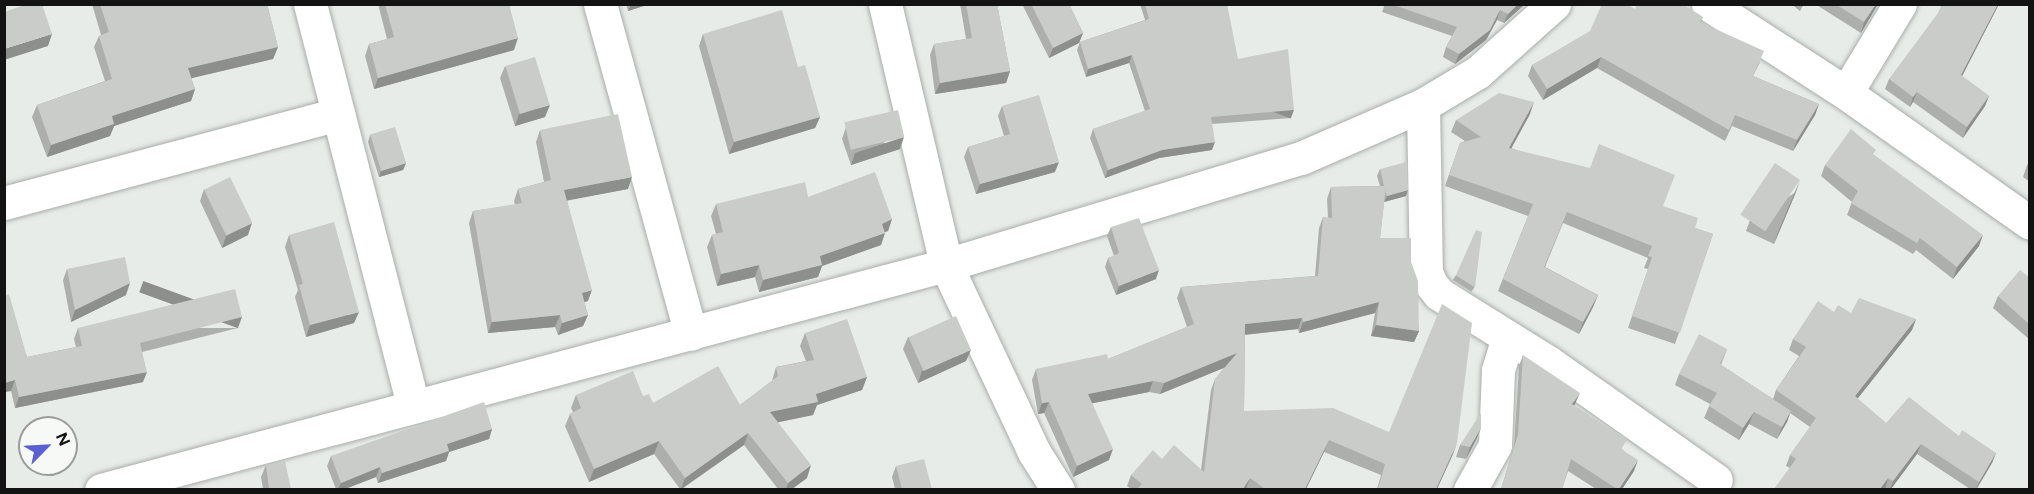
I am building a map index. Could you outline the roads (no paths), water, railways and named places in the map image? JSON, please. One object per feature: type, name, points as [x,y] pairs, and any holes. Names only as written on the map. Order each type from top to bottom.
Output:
[{"type":"street","points":[[310,4],[413,405]]},
{"type":"street","points":[[600,4],[691,334]]},
{"type":"street","points":[[885,4],[946,265],[1034,452],[1058,489]]},
{"type":"street","points":[[101,489],[946,265],[1301,158],[1423,105],[1478,72],[1554,4]]},
{"type":"street","points":[[1708,4],[1846,93],[2030,223]]},
{"type":"street","points":[[1846,93],[1900,4]]},
{"type":"street","points":[[1423,105],[1426,272],[1439,294],[1508,337],[1716,480]]},
{"type":"street","points":[[4,203],[338,114]]},
{"type":"street","points":[[1470,489],[1495,445],[1498,370],[1508,337]]}]
